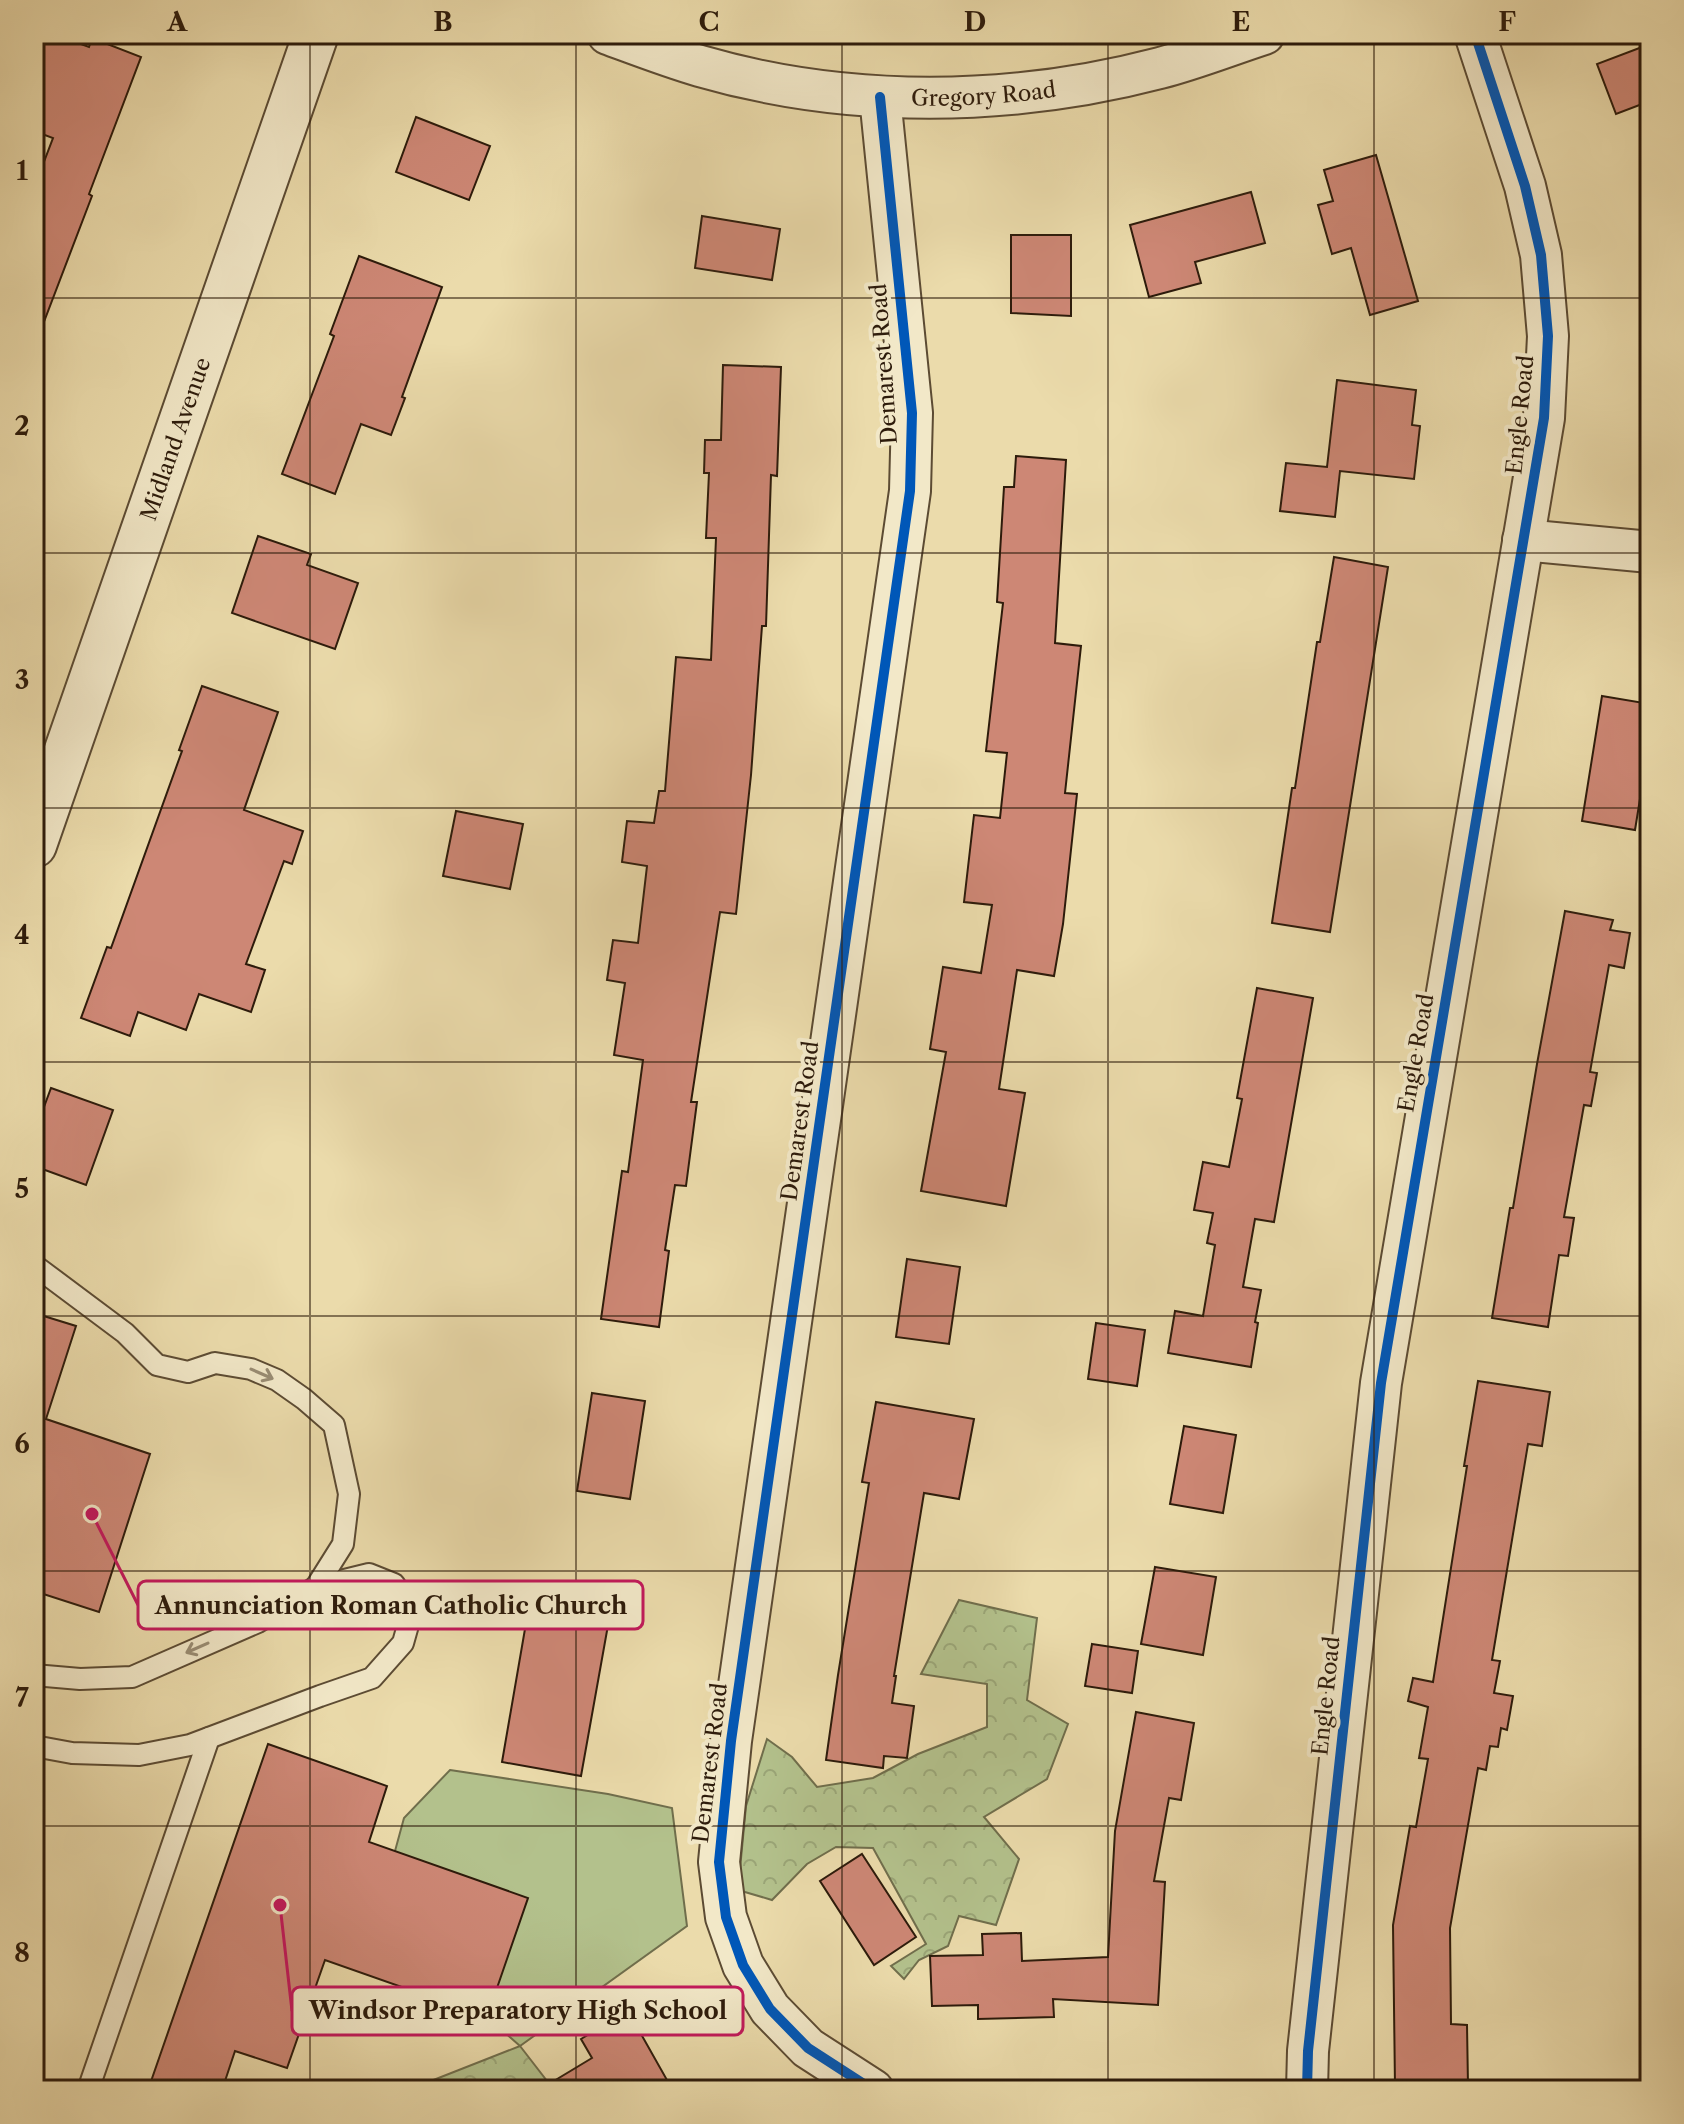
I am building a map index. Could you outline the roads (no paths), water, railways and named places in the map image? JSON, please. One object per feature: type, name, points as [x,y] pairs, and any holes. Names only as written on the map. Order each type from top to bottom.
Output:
[{"type":"street","name":"Midland Avenue","points":[[34,845],[45,782],[316,34]]},
{"type":"street","name":"Gregory Road","points":[[608,34],[714,69],[788,86],[880,97],[984,97],[1074,87],[1162,68],[1264,34]]},
{"type":"street","name":"Engle Road","points":[[1307,2090],[1309,2036],[1381,1383],[1544,418],[1548,336],[1541,255],[1525,186],[1475,34]]},
{"type":"street","name":"Demarest Road","points":[[873,2090],[808,2048],[770,2009],[743,1965],[726,1917],[719,1862],[731,1741],[910,491],[912,413],[880,97]]},
{"type":"street","points":[[1523,540],[1650,552]]},
{"type":"lane","points":[[34,1265],[125,1333],[157,1365],[188,1372],[215,1363],[251,1369],[277,1380],[334,1425],[349,1494],[343,1544],[316,1587]]},
{"type":"lane","points":[[34,1675],[80,1679],[132,1677],[258,1622],[316,1587],[369,1574],[394,1584],[412,1611],[403,1643],[372,1678],[190,1745],[139,1755],[72,1753],[34,1746]]},
{"type":"lane","points":[[88,2090],[209,1738]]},
{"type":"place","name":"Annunciation Roman Catholic Church","points":[[92,1514]]},
{"type":"place","name":"Windsor Preparatory High School","points":[[280,1905]]}]
